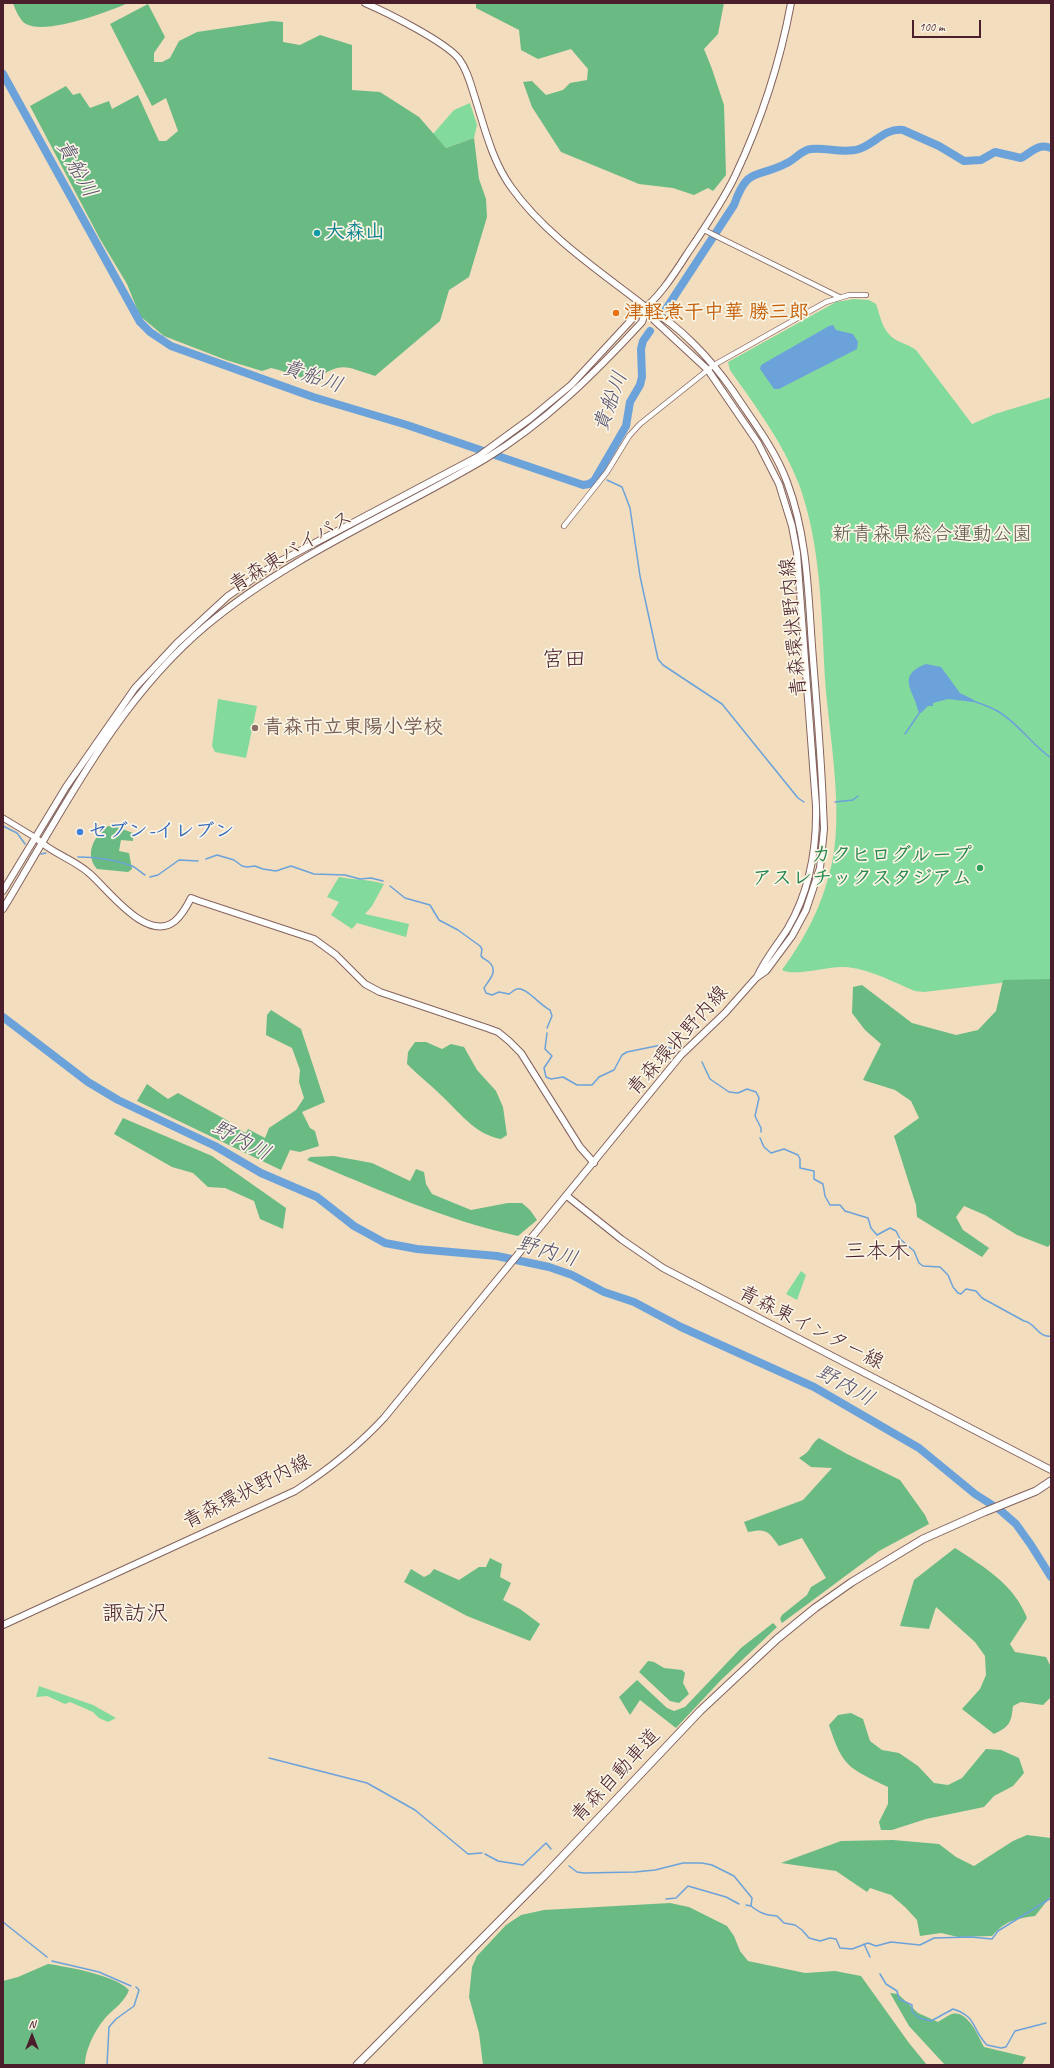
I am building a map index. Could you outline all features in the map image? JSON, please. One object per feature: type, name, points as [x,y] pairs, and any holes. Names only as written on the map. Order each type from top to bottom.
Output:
[{"type":"highway","name":"青森自動車道","points":[[358,2065],[456,1966],[474,1945],[544,1876],[660,1753],[741,1671],[815,1608],[852,1582],[923,1539],[941,1530],[1041,1489],[1051,1481]]},
{"type":"main road","name":"青森環状野内線","points":[[3,1625],[295,1491],[320,1475],[355,1447],[379,1423],[567,1196],[681,1055],[725,1013],[756,978],[766,971],[792,936],[813,893],[821,862],[824,829],[823,806],[805,552],[799,522],[787,481],[765,440],[714,365],[659,314],[647,308],[550,229],[528,208],[510,187],[495,158],[470,81],[456,56],[435,40],[365,3]]},
{"type":"main road","name":"青森東バイパス","points":[[3,909],[119,720],[158,672],[206,626],[257,586],[498,451],[538,422],[576,390],[642,322],[647,308],[678,268],[704,230],[734,177],[756,128],[772,81],[791,3]]},
{"type":"main road","name":"青森環状野内線","points":[[647,308],[654,320],[708,370],[758,443],[780,484],[792,526],[797,553],[816,806],[815,845],[809,878],[795,915],[761,967],[756,978]]},
{"type":"main road","name":"青森東バイパス","points":[[3,891],[66,787],[135,688],[173,648],[228,596],[275,564],[479,456],[531,418],[571,384],[635,316],[647,308]]},
{"type":"main road","points":[[805,646],[812,646]]},
{"type":"main road","points":[[3,818],[89,873],[121,905],[150,926],[161,926],[174,922],[191,898],[314,939],[336,955],[365,984],[375,990],[498,1032],[521,1053],[580,1147],[594,1163]]},
{"type":"main road","name":"青森東インター線","points":[[567,1196],[621,1239],[662,1268],[1051,1470]]},
{"type":"street","points":[[704,230],[839,297]]},
{"type":"street","points":[[564,526],[606,472],[629,436],[640,424],[714,365],[740,348],[839,297],[866,295]]},
{"type":"green space","points":[[13,3],[128,3],[106,12],[62,25],[35,27],[26,24],[22,20]]},
{"type":"green space","points":[[476,3],[724,3],[718,34],[704,49],[724,105],[726,175],[713,191],[708,188],[694,195],[673,188],[639,184],[561,152],[532,107],[523,82],[532,81],[546,95],[563,90],[570,83],[587,80],[588,69],[571,49],[538,59],[521,50],[519,30],[476,8]]},
{"type":"green space","points":[[148,4],[165,37],[154,53],[154,62],[162,62],[170,58],[179,41],[197,32],[272,21],[283,22],[283,42],[300,45],[320,35],[352,45],[352,90],[380,92],[419,117],[446,148],[474,138],[479,179],[486,199],[487,217],[469,277],[449,290],[440,321],[375,376],[355,369],[342,367],[336,368],[312,381],[271,368],[262,371],[226,360],[164,336],[140,316],[127,284],[100,239],[30,106],[66,86],[73,95],[80,93],[90,108],[109,101],[112,109],[138,95],[159,141],[166,141],[178,131],[166,98],[152,106],[110,24]]},
{"type":"green space","points":[[470,103],[477,125],[474,138],[446,148],[433,134],[454,110]]},
{"type":"green space","name":"新青森県総合運動公園","points":[[854,299],[869,300],[876,304],[882,322],[889,335],[916,350],[972,424],[995,414],[1051,397],[1051,981],[1009,982],[924,992],[915,991],[880,976],[853,968],[837,967],[802,972],[787,972],[782,970],[800,944],[820,903],[833,858],[835,839],[835,775],[826,692],[820,589],[813,537],[808,512],[800,487],[778,441],[730,370],[728,362],[836,302]]},
{"type":"green space","points":[[218,699],[257,706],[246,758],[215,752],[212,746]]},
{"type":"green space","points":[[108,826],[117,827],[133,833],[133,841],[121,840],[119,851],[129,853],[132,869],[128,872],[97,869],[93,863],[91,857],[92,846],[103,830]]},
{"type":"green space","points":[[339,877],[373,881],[384,884],[372,906],[365,914],[409,924],[406,937],[357,923],[352,929],[331,915],[339,902],[327,897]]},
{"type":"green space","points":[[1051,979],[1051,1243],[1048,1247],[1017,1235],[985,1215],[964,1206],[956,1217],[963,1230],[989,1248],[982,1257],[917,1217],[916,1205],[894,1136],[919,1118],[911,1101],[895,1090],[863,1080],[881,1044],[865,1030],[852,1013],[853,987],[862,985],[912,1023],[956,1035],[978,1030],[996,1011],[1003,980]]},
{"type":"green space","points":[[271,1010],[301,1029],[325,1102],[302,1112],[310,1128],[315,1131],[319,1146],[300,1152],[290,1150],[281,1170],[137,1101],[147,1084],[168,1099],[178,1093],[230,1122],[229,1125],[246,1133],[248,1129],[265,1138],[269,1128],[296,1110],[304,1098],[299,1082],[300,1070],[292,1048],[266,1035],[267,1015]]},
{"type":"green space","points":[[415,1042],[426,1042],[442,1049],[451,1044],[464,1047],[477,1070],[496,1091],[503,1107],[507,1135],[501,1139],[484,1133],[476,1128],[407,1064],[408,1052]]},
{"type":"green space","points":[[123,1118],[212,1156],[286,1208],[283,1229],[260,1219],[254,1201],[225,1188],[208,1187],[193,1173],[172,1167],[114,1134]]},
{"type":"green space","points":[[334,1156],[372,1163],[410,1181],[416,1169],[424,1172],[426,1184],[432,1194],[471,1210],[508,1203],[522,1203],[530,1210],[537,1220],[518,1236],[491,1229],[437,1213],[307,1160],[310,1157]]},
{"type":"green space","points":[[801,1271],[806,1275],[797,1300],[786,1294]]},
{"type":"green space","points":[[819,1438],[847,1454],[900,1480],[925,1515],[929,1524],[879,1551],[782,1623],[780,1619],[782,1615],[807,1595],[811,1587],[826,1578],[802,1538],[779,1546],[766,1532],[759,1530],[748,1532],[744,1522],[803,1500],[832,1468],[811,1467],[799,1458],[809,1451]]},
{"type":"green space","points":[[955,1548],[997,1577],[1014,1595],[1021,1606],[1027,1618],[1010,1644],[1015,1652],[1046,1657],[1051,1667],[1051,1697],[1043,1705],[1021,1702],[1013,1706],[1007,1726],[994,1734],[962,1709],[980,1689],[986,1675],[985,1656],[975,1642],[936,1607],[929,1629],[900,1626],[914,1580]]},
{"type":"green space","points":[[490,1558],[502,1564],[500,1577],[511,1583],[503,1600],[520,1609],[540,1624],[530,1641],[467,1616],[404,1582],[411,1569],[424,1577],[430,1574],[434,1569],[459,1580],[479,1567],[486,1567]]},
{"type":"green space","points":[[773,1623],[777,1627],[721,1680],[676,1728],[640,1700],[630,1715],[619,1697],[637,1680],[667,1708],[674,1711],[685,1707],[741,1648]]},
{"type":"green space","points":[[648,1661],[654,1662],[664,1668],[682,1670],[685,1673],[683,1683],[689,1694],[679,1703],[670,1701],[639,1672]]},
{"type":"green space","points":[[39,1686],[93,1705],[116,1718],[108,1722],[99,1718],[93,1712],[70,1702],[65,1704],[47,1696],[36,1697]]},
{"type":"green space","points":[[851,1713],[863,1719],[870,1741],[882,1750],[899,1753],[918,1766],[934,1783],[948,1785],[962,1778],[986,1749],[1001,1750],[1019,1758],[1024,1773],[1013,1786],[994,1796],[984,1807],[926,1819],[892,1830],[881,1830],[879,1822],[888,1804],[888,1787],[864,1775],[849,1765],[839,1750],[829,1725],[838,1715]]},
{"type":"green space","points":[[1027,1835],[1051,1838],[1051,1896],[1035,1916],[1006,1923],[992,1936],[958,1937],[941,1933],[920,1936],[917,1920],[891,1895],[870,1888],[867,1892],[836,1871],[781,1863],[841,1841],[893,1840],[939,1844],[956,1857],[974,1866],[1013,1841]]},
{"type":"green space","points":[[670,1903],[689,1907],[727,1926],[734,1936],[740,1951],[748,1961],[805,1973],[835,1971],[861,1976],[909,2043],[927,2065],[483,2065],[479,2033],[469,1997],[472,1967],[477,1956],[506,1925],[521,1915],[544,1910]]},
{"type":"green space","points":[[48,1964],[91,1972],[113,1980],[129,1990],[122,2001],[99,2026],[89,2046],[85,2059],[85,2065],[3,2065],[3,1981],[18,1977]]},
{"type":"green space","points":[[890,1993],[898,1994],[918,2013],[938,2022],[952,2014],[963,2016],[972,2025],[984,2047],[1026,2057],[1022,2065],[945,2065],[909,2026]]},
{"type":"water","points":[[833,325],[836,330],[853,334],[858,342],[857,349],[779,389],[774,389],[760,369],[761,365]]},
{"type":"water","points":[[926,664],[941,667],[960,693],[974,700],[973,702],[948,699],[933,703],[933,706],[928,706],[921,713],[918,711],[909,685],[909,679],[911,674],[916,669]]},
{"type":"waterway","name":"貴船川","points":[[3,74],[140,322],[150,332],[171,346],[313,397],[407,425],[583,485],[594,481],[626,426],[630,402],[640,385],[642,377],[641,349],[643,341],[650,331]]},
{"type":"waterway","name":"貴船川","points":[[666,309],[734,205],[739,192],[749,178],[777,168],[804,151],[811,149],[841,151],[859,149],[865,147],[890,131],[896,130],[903,130],[939,146],[964,161],[981,160],[995,152],[1021,158],[1039,147],[1051,148]]},
{"type":"waterway","points":[[607,480],[622,487],[630,508],[640,576],[658,659],[663,665],[722,704],[798,798],[804,802]]},
{"type":"waterway","points":[[973,701],[983,704],[1006,717],[1051,758]]},
{"type":"waterway","points":[[905,734],[920,712]]},
{"type":"waterway","points":[[835,802],[853,800],[858,796]]},
{"type":"waterway","points":[[3,826],[17,833],[25,844]]},
{"type":"waterway","points":[[41,854],[46,853]]},
{"type":"waterway","points":[[206,859],[217,855],[234,860],[242,866],[247,867],[255,866],[276,871],[291,866],[314,874],[345,875],[360,879],[371,878],[383,881]]},
{"type":"waterway","points":[[78,857],[98,858],[119,862],[134,867],[145,875]]},
{"type":"waterway","points":[[150,877],[158,875],[179,860],[198,861]]},
{"type":"waterway","points":[[390,886],[405,898],[430,905],[439,920],[458,930],[480,946],[482,949],[481,956],[492,965],[493,969],[492,975],[484,988],[486,993],[492,995],[499,992],[509,994],[516,989],[524,990],[550,1010],[552,1016],[547,1028]]},
{"type":"waterway","name":"野内川","points":[[3,1017],[88,1082],[118,1100],[215,1146],[261,1173],[317,1197],[354,1226],[385,1243],[417,1249],[497,1256],[549,1267],[572,1275],[604,1292],[634,1302],[681,1327],[814,1387],[919,1448],[975,1494],[1000,1510],[1016,1524],[1051,1577]]},
{"type":"waterway","points":[[547,1033],[545,1049],[552,1056],[544,1068],[546,1077],[551,1079],[563,1077],[577,1085],[592,1085],[599,1077],[614,1070],[622,1055],[627,1052],[661,1045],[676,1050]]},
{"type":"waterway","points":[[702,1062],[710,1079],[729,1092],[738,1093],[747,1089],[756,1092],[759,1098],[755,1116],[761,1128],[761,1132]]},
{"type":"waterway","points":[[760,1138],[764,1147],[771,1153],[784,1149],[798,1155],[800,1159],[800,1168],[814,1171],[814,1179],[823,1184],[825,1196],[830,1205],[840,1205],[845,1211],[868,1218],[871,1228],[877,1235],[890,1228],[896,1231],[900,1239],[914,1251],[919,1263],[923,1266],[940,1267],[948,1275],[953,1287],[958,1293],[961,1294],[966,1289],[976,1291],[982,1298],[1028,1322],[1043,1335],[1051,1336]]},
{"type":"waterway","points":[[269,1758],[367,1783],[415,1810],[468,1854],[482,1853]]},
{"type":"waterway","points":[[485,1854],[498,1861],[523,1865],[546,1843],[551,1849]]},
{"type":"waterway","points":[[569,1866],[577,1872],[584,1873],[655,1870],[683,1863],[702,1863],[712,1865],[734,1876],[752,1898],[751,1906],[757,1910],[766,1914],[777,1916],[784,1923],[795,1925],[809,1938],[820,1941],[830,1938],[836,1939],[840,1948],[852,1949],[868,1943],[876,1946],[891,1942],[920,1945],[934,1938],[971,1937],[992,1939],[998,1931],[1051,1898]]},
{"type":"waterway","points":[[666,1899],[676,1898],[688,1886],[726,1897],[739,1904]]},
{"type":"waterway","points":[[746,1905],[751,1906]]},
{"type":"waterway","points":[[3,1922],[47,1957]]},
{"type":"waterway","points":[[864,1944],[870,1957]]},
{"type":"waterway","points":[[52,1961],[99,1972],[131,1986]]},
{"type":"waterway","points":[[880,1974],[886,1984],[897,1991],[899,1999],[912,2005],[912,2012],[919,2018],[931,2021],[953,2009],[961,2012],[971,2020],[987,2045],[1001,2048],[1006,2047],[1015,2031],[1046,2023]]},
{"type":"waterway","points":[[107,2065],[109,2027],[116,2019],[134,2006],[139,1990],[136,1987]]},
{"type":"place","name":"大森山","points":[[317,233]]},
{"type":"place","name":"津軽煮干中華 勝三郎","points":[[616,313]]},
{"type":"place","name":"青森市立東陽小学校","points":[[255,728]]},
{"type":"place","name":"セブン-イレブン","points":[[80,832]]},
{"type":"place","name":"カクヒログループ アスレチックスタジアム","points":[[980,868]]},
{"type":"district","name":"宮田","points":[[564,660]]},
{"type":"district","name":"三本木","points":[[877,1252]]},
{"type":"district","name":"諏訪沢","points":[[135,1614]]}]
